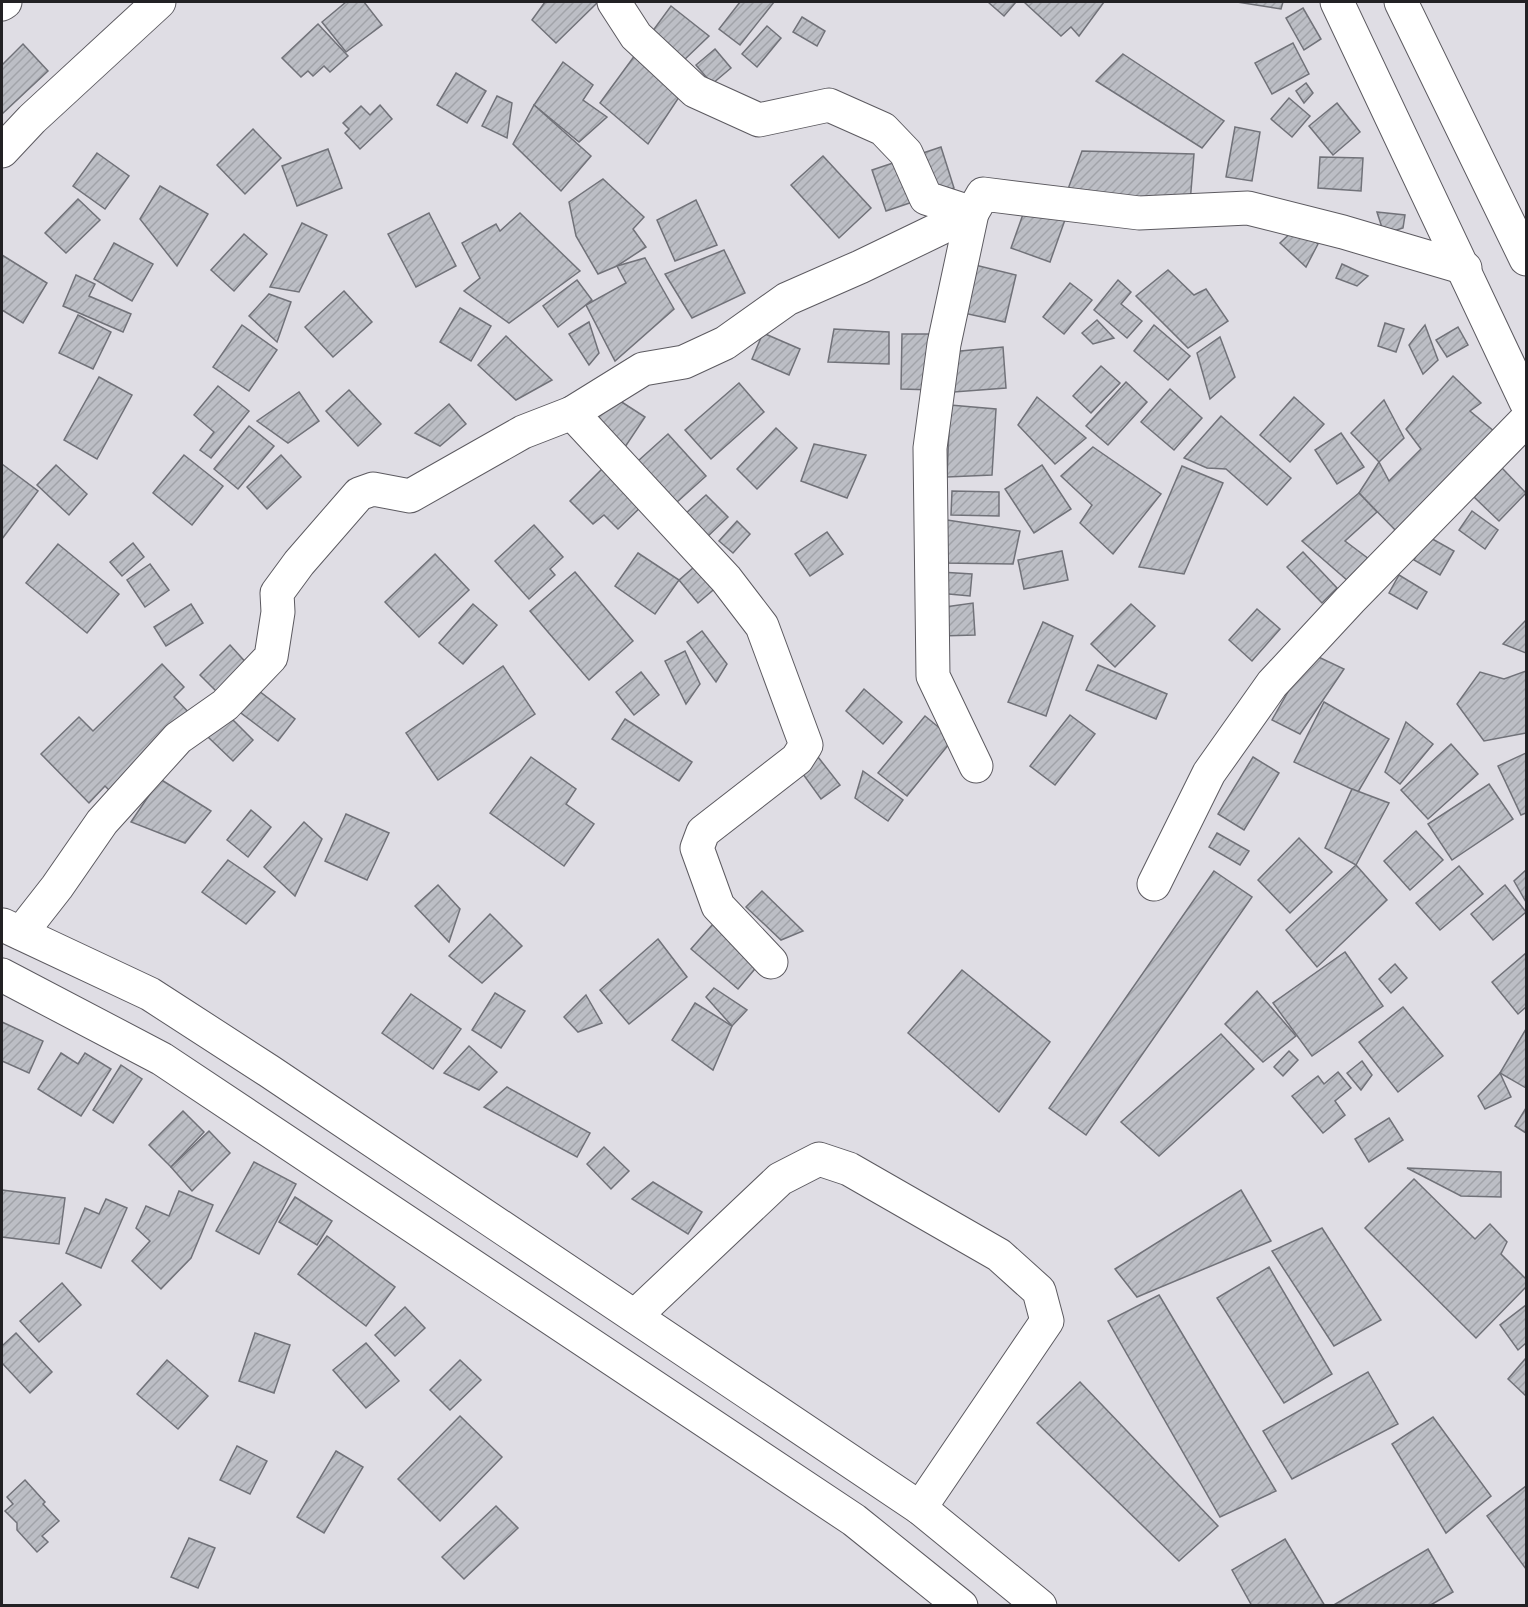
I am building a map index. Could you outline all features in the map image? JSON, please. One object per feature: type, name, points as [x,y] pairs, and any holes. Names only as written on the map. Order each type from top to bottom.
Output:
[{"type":"street","points":[[2,150],[32,119],[159,2]]},
{"type":"street","points":[[614,2],[636,36],[695,91],[759,120],[829,105],[883,129],[906,153],[927,198],[972,213]]},
{"type":"street","points":[[1337,2],[1527,402]]},
{"type":"street","points":[[1401,2],[1527,259]]},
{"type":"street","points":[[976,766],[933,676],[930,448],[944,344],[972,213],[983,194],[1139,213],[1248,208],[1343,232],[1465,268]]},
{"type":"street","points":[[972,213],[787,299],[725,343],[684,362],[643,369],[572,413],[523,432],[410,496],[373,489],[359,494],[299,563],[277,593],[278,612],[271,657],[225,705],[178,738],[102,822],[57,886],[11,929],[150,994],[269,1071],[920,1508],[1040,1605]]},
{"type":"street","points":[[572,413],[719,570],[762,626],[806,745],[797,759],[703,832],[697,848],[718,906],[771,962]]},
{"type":"street","points":[[1154,884],[1209,773],[1272,684],[1350,600],[1527,420]]},
{"type":"street","points":[[2,975],[162,1059],[854,1520],[961,1605]]},
{"type":"street","points":[[635,1316],[780,1179],[819,1159],[849,1169],[999,1256],[1039,1291],[1047,1321],[920,1508]]},
{"type":"building","points":[[346,2],[364,2],[382,25],[346,52],[322,22]]},
{"type":"building","points":[[545,2],[598,2],[556,43],[532,20]]},
{"type":"building","points":[[740,2],[774,2],[740,45],[719,29]]},
{"type":"building","points":[[988,2],[1016,2],[1004,16]]},
{"type":"building","points":[[1024,2],[1104,2],[1079,36],[1071,27],[1061,36]]},
{"type":"building","points":[[1237,2],[1283,2],[1281,9]]},
{"type":"building","points":[[671,6],[709,36],[683,61],[693,76],[648,144],[600,103]]},
{"type":"building","points":[[1303,8],[1321,39],[1304,50],[1286,18]]},
{"type":"building","points":[[802,17],[825,31],[817,46],[793,32]]},
{"type":"building","points":[[318,24],[348,56],[330,72],[324,66],[313,76],[308,71],[301,77],[282,58]]},
{"type":"building","points":[[767,26],[781,38],[757,67],[742,54]]},
{"type":"building","points":[[1293,43],[1309,74],[1272,94],[1255,63]]},
{"type":"building","points":[[23,44],[48,71],[2,114],[2,65]]},
{"type":"building","points":[[715,49],[731,68],[712,84],[696,65]]},
{"type":"building","points":[[1123,54],[1224,121],[1202,148],[1096,81]]},
{"type":"building","points":[[563,62],[593,85],[583,100],[607,117],[579,142],[534,105]]},
{"type":"building","points":[[456,73],[486,91],[467,123],[437,105]]},
{"type":"building","points":[[1306,83],[1313,93],[1304,103],[1296,91]]},
{"type":"building","points":[[497,96],[512,103],[507,138],[482,126]]},
{"type":"building","points":[[1289,98],[1310,116],[1292,137],[1271,119]]},
{"type":"building","points":[[1337,103],[1360,132],[1333,155],[1309,126]]},
{"type":"building","points":[[380,105],[392,119],[360,149],[345,133],[349,129],[343,123],[361,106],[370,115]]},
{"type":"building","points":[[534,105],[591,156],[561,191],[513,144]]},
{"type":"building","points":[[1235,127],[1260,132],[1252,181],[1226,177]]},
{"type":"building","points":[[253,129],[281,158],[245,194],[217,165]]},
{"type":"building","points":[[941,147],[954,188],[886,211],[872,170]]},
{"type":"building","points":[[328,149],[342,188],[297,206],[282,166]]},
{"type":"building","points":[[1082,151],[1194,154],[1190,203],[1068,189]]},
{"type":"building","points":[[97,153],[129,176],[105,209],[73,186]]},
{"type":"building","points":[[823,156],[871,208],[839,238],[791,185]]},
{"type":"building","points":[[1320,157],[1363,158],[1361,191],[1318,188]]},
{"type":"building","points":[[603,179],[644,217],[633,229],[646,247],[617,266],[598,274],[576,236],[569,202]]},
{"type":"building","points":[[160,186],[208,214],[177,266],[140,219]]},
{"type":"building","points":[[78,199],[100,220],[66,253],[45,233]]},
{"type":"building","points":[[696,200],[717,245],[675,261],[657,220]]},
{"type":"building","points":[[1027,203],[1066,217],[1050,262],[1011,248]]},
{"type":"building","points":[[1377,212],[1405,215],[1403,228],[1384,234]]},
{"type":"building","points":[[429,213],[456,266],[416,287],[388,234]]},
{"type":"building","points":[[520,213],[580,271],[509,323],[464,291],[480,278],[462,243],[496,224],[500,231]]},
{"type":"building","points":[[302,223],[327,235],[299,292],[270,287]]},
{"type":"building","points":[[1298,226],[1318,244],[1306,267],[1280,243]]},
{"type":"building","points":[[244,234],[267,254],[234,291],[211,270]]},
{"type":"building","points":[[114,243],[153,264],[132,301],[94,279]]},
{"type":"building","points":[[724,250],[745,293],[692,318],[665,274]]},
{"type":"building","points":[[2,255],[47,283],[23,323],[2,310]]},
{"type":"building","points":[[645,258],[674,309],[615,361],[586,305],[626,283],[617,266]]},
{"type":"building","points":[[971,264],[1016,275],[1005,322],[959,312]]},
{"type":"building","points":[[1342,264],[1368,276],[1357,286],[1336,278]]},
{"type":"building","points":[[1168,270],[1194,295],[1206,289],[1228,321],[1188,348],[1136,296]]},
{"type":"building","points":[[76,275],[95,284],[89,296],[131,314],[123,332],[63,306]]},
{"type":"building","points":[[577,280],[592,300],[558,327],[543,306]]},
{"type":"building","points":[[1118,280],[1131,292],[1121,304],[1142,321],[1127,338],[1094,310]]},
{"type":"building","points":[[1070,283],[1092,300],[1064,334],[1043,317]]},
{"type":"building","points":[[344,291],[372,322],[333,357],[305,327]]},
{"type":"building","points":[[269,294],[291,302],[277,342],[249,316]]},
{"type":"building","points":[[460,308],[491,326],[471,361],[440,342]]},
{"type":"building","points":[[78,315],[111,332],[93,369],[59,353]]},
{"type":"building","points":[[1097,320],[1114,338],[1093,344],[1082,333]]},
{"type":"building","points":[[589,322],[599,353],[589,365],[569,334]]},
{"type":"building","points":[[1385,323],[1404,329],[1396,352],[1378,346]]},
{"type":"building","points":[[242,325],[277,350],[249,391],[213,367]]},
{"type":"building","points":[[1154,325],[1190,356],[1168,380],[1134,351]]},
{"type":"building","points":[[1425,325],[1438,360],[1423,374],[1409,345]]},
{"type":"building","points":[[1458,327],[1468,345],[1447,357],[1436,340]]},
{"type":"building","points":[[834,329],[889,332],[889,364],[828,362]]},
{"type":"building","points":[[763,333],[800,349],[789,375],[752,359]]},
{"type":"building","points":[[902,334],[935,334],[934,390],[901,389]]},
{"type":"building","points":[[506,336],[552,380],[516,400],[478,365]]},
{"type":"building","points":[[1220,337],[1235,377],[1210,399],[1197,353]]},
{"type":"building","points":[[1003,347],[1006,388],[954,392],[950,352]]},
{"type":"building","points":[[1101,366],[1120,383],[1091,413],[1073,396]]},
{"type":"building","points":[[1453,376],[1481,403],[1470,411],[1495,432],[1400,535],[1359,493],[1379,462],[1389,481],[1421,449],[1406,429]]},
{"type":"building","points":[[99,377],[132,395],[97,459],[64,440]]},
{"type":"building","points":[[1126,382],[1147,402],[1108,445],[1086,426]]},
{"type":"building","points":[[739,383],[764,412],[711,459],[685,430]]},
{"type":"building","points":[[218,386],[249,411],[211,458],[200,450],[214,432],[194,415]]},
{"type":"building","points":[[1170,389],[1202,418],[1174,450],[1141,422]]},
{"type":"building","points":[[349,390],[381,424],[358,446],[326,411]]},
{"type":"building","points":[[299,392],[319,421],[288,443],[257,421]]},
{"type":"building","points":[[1037,397],[1086,438],[1055,464],[1018,425]]},
{"type":"building","points":[[1294,397],[1324,424],[1290,462],[1260,435]]},
{"type":"building","points":[[617,399],[645,417],[625,447],[597,418]]},
{"type":"building","points":[[1384,400],[1404,438],[1379,462],[1351,433]]},
{"type":"building","points":[[449,404],[466,424],[440,446],[415,433]]},
{"type":"building","points":[[950,405],[996,409],[992,475],[947,477]]},
{"type":"building","points":[[1221,416],[1291,478],[1267,505],[1226,469],[1207,468],[1184,458]]},
{"type":"building","points":[[249,426],[274,446],[238,489],[214,469]]},
{"type":"building","points":[[776,428],[797,448],[757,489],[737,469]]},
{"type":"building","points":[[1341,433],[1364,467],[1337,484],[1315,450]]},
{"type":"building","points":[[668,434],[706,476],[676,503],[638,461]]},
{"type":"building","points":[[814,444],[866,455],[847,498],[801,481]]},
{"type":"building","points":[[1093,447],[1161,494],[1113,554],[1080,523],[1092,505],[1061,476]]},
{"type":"building","points":[[184,455],[223,486],[192,525],[153,493]]},
{"type":"building","points":[[281,455],[301,477],[267,509],[247,487]]},
{"type":"building","points":[[2,464],[38,491],[2,539]]},
{"type":"building","points":[[607,464],[645,503],[618,529],[604,515],[593,524],[570,501]]},
{"type":"building","points":[[56,465],[87,494],[69,515],[37,485]]},
{"type":"building","points":[[1042,465],[1071,509],[1034,533],[1005,489]]},
{"type":"building","points":[[1182,466],[1223,483],[1184,574],[1139,567]]},
{"type":"building","points":[[1502,468],[1526,493],[1499,521],[1474,497]]},
{"type":"building","points":[[952,491],[999,492],[999,516],[951,515]]},
{"type":"building","points":[[1359,493],[1377,512],[1345,541],[1377,565],[1355,587],[1302,541]]},
{"type":"building","points":[[706,495],[728,517],[706,538],[684,515]]},
{"type":"building","points":[[1472,511],[1498,530],[1485,549],[1459,530]]},
{"type":"building","points":[[947,520],[1020,531],[1013,564],[943,563]]},
{"type":"building","points":[[737,521],[750,534],[733,553],[719,541]]},
{"type":"building","points":[[534,525],[563,557],[550,569],[555,575],[529,599],[495,561]]},
{"type":"building","points":[[827,532],[843,554],[810,576],[795,554]]},
{"type":"building","points":[[1427,536],[1454,551],[1440,575],[1414,560]]},
{"type":"building","points":[[133,543],[144,557],[122,576],[110,562]]},
{"type":"building","points":[[58,544],[119,594],[87,633],[26,583]]},
{"type":"building","points":[[1062,551],[1068,580],[1024,589],[1018,560]]},
{"type":"building","points":[[1303,552],[1337,588],[1322,603],[1287,567]]},
{"type":"building","points":[[638,553],[679,580],[655,614],[615,586]]},
{"type":"building","points":[[435,554],[469,590],[419,637],[385,602]]},
{"type":"building","points":[[700,562],[726,579],[698,603],[679,580]]},
{"type":"building","points":[[150,564],[169,590],[145,607],[127,580]]},
{"type":"building","points":[[575,572],[633,641],[589,680],[530,611]]},
{"type":"building","points":[[940,572],[972,574],[970,596],[938,593]]},
{"type":"building","points":[[1399,575],[1427,592],[1417,609],[1389,593]]},
{"type":"building","points":[[973,603],[975,635],[940,636],[938,608]]},
{"type":"building","points":[[191,604],[203,623],[166,646],[154,627]]},
{"type":"building","points":[[473,604],[497,625],[463,664],[439,643]]},
{"type":"building","points":[[1131,604],[1155,626],[1115,667],[1091,644]]},
{"type":"building","points":[[1257,609],[1280,629],[1252,661],[1229,640]]},
{"type":"building","points":[[1526,620],[1526,653],[1503,644]]},
{"type":"building","points":[[1043,622],[1073,636],[1046,716],[1008,702]]},
{"type":"building","points":[[702,631],[727,664],[716,682],[687,642]]},
{"type":"building","points":[[230,645],[250,667],[220,695],[200,675]]},
{"type":"building","points":[[685,651],[700,684],[686,704],[665,661]]},
{"type":"building","points":[[1310,653],[1344,669],[1300,734],[1272,720]]},
{"type":"building","points":[[162,664],[184,687],[174,697],[192,716],[113,794],[105,786],[89,803],[41,754],[79,717],[93,731]]},
{"type":"building","points":[[1098,665],[1167,694],[1156,719],[1086,690]]},
{"type":"building","points":[[503,666],[535,714],[438,780],[406,733]]},
{"type":"building","points":[[1526,671],[1526,733],[1484,741],[1457,704],[1480,672],[1504,679]]},
{"type":"building","points":[[641,672],[659,695],[634,715],[616,692]]},
{"type":"building","points":[[254,687],[295,719],[278,741],[237,710]]},
{"type":"building","points":[[864,689],[902,722],[883,744],[846,711]]},
{"type":"building","points":[[1324,702],[1389,739],[1358,792],[1294,762]]},
{"type":"building","points":[[1070,715],[1095,734],[1055,785],[1030,766]]},
{"type":"building","points":[[229,716],[253,740],[233,761],[208,737]]},
{"type":"building","points":[[925,716],[953,739],[907,796],[878,773]]},
{"type":"building","points":[[625,719],[692,762],[679,781],[612,739]]},
{"type":"building","points":[[1406,722],[1433,744],[1400,784],[1385,772]]},
{"type":"building","points":[[1451,744],[1478,774],[1428,819],[1401,790]]},
{"type":"building","points":[[1526,753],[1526,813],[1521,815],[1498,766]]},
{"type":"building","points":[[531,757],[576,789],[566,804],[594,824],[564,866],[490,813]]},
{"type":"building","points":[[818,757],[840,785],[821,799],[800,770]]},
{"type":"building","points":[[1253,757],[1279,773],[1244,830],[1218,814]]},
{"type":"building","points":[[863,771],[903,800],[888,821],[855,798]]},
{"type":"building","points":[[160,779],[211,811],[185,843],[131,822]]},
{"type":"building","points":[[1489,784],[1513,819],[1452,860],[1428,824]]},
{"type":"building","points":[[1352,789],[1389,803],[1356,865],[1325,848]]},
{"type":"building","points":[[251,810],[271,827],[248,857],[227,840]]},
{"type":"building","points":[[346,814],[389,833],[367,880],[325,861]]},
{"type":"building","points":[[304,822],[322,839],[295,896],[264,867]]},
{"type":"building","points":[[1416,831],[1443,860],[1410,890],[1384,861]]},
{"type":"building","points":[[1217,833],[1249,851],[1240,865],[1209,847]]},
{"type":"building","points":[[1299,838],[1332,872],[1290,913],[1258,880]]},
{"type":"building","points":[[228,860],[275,892],[246,924],[202,892]]},
{"type":"building","points":[[1356,865],[1387,900],[1317,967],[1286,930]]},
{"type":"building","points":[[1459,866],[1483,894],[1440,930],[1416,903]]},
{"type":"building","points":[[1526,870],[1526,902],[1514,881]]},
{"type":"building","points":[[1214,871],[1252,897],[1086,1135],[1049,1108]]},
{"type":"building","points":[[438,885],[460,909],[449,942],[415,906]]},
{"type":"building","points":[[1505,885],[1526,912],[1493,940],[1471,914]]},
{"type":"building","points":[[762,891],[803,931],[781,940],[746,907]]},
{"type":"building","points":[[490,914],[522,946],[482,983],[449,956]]},
{"type":"building","points":[[713,924],[759,964],[738,989],[691,949]]},
{"type":"building","points":[[658,939],[687,977],[629,1024],[600,990]]},
{"type":"building","points":[[1345,952],[1383,1006],[1312,1056],[1273,1003]]},
{"type":"building","points":[[1526,953],[1526,1007],[1518,1014],[1492,982]]},
{"type":"building","points":[[1395,964],[1407,978],[1391,993],[1379,979]]},
{"type":"building","points":[[962,970],[1050,1042],[999,1112],[908,1033]]},
{"type":"building","points":[[714,988],[747,1010],[732,1026],[706,997]]},
{"type":"building","points":[[1257,991],[1296,1036],[1263,1062],[1225,1024]]},
{"type":"building","points":[[495,993],[525,1011],[501,1048],[472,1030]]},
{"type":"building","points":[[411,994],[461,1029],[433,1069],[382,1033]]},
{"type":"building","points":[[586,995],[602,1023],[578,1032],[564,1017]]},
{"type":"building","points":[[695,1003],[732,1026],[713,1070],[672,1040]]},
{"type":"building","points":[[1403,1007],[1443,1056],[1398,1092],[1359,1042]]},
{"type":"building","points":[[2,1022],[43,1041],[29,1073],[2,1061]]},
{"type":"building","points":[[1526,1029],[1526,1088],[1500,1073]]},
{"type":"building","points":[[1221,1034],[1254,1069],[1159,1156],[1121,1122]]},
{"type":"building","points":[[469,1046],[497,1072],[479,1090],[444,1073]]},
{"type":"building","points":[[1289,1051],[1298,1060],[1283,1076],[1274,1067]]},
{"type":"building","points":[[61,1053],[78,1064],[85,1053],[111,1069],[81,1116],[38,1089]]},
{"type":"building","points":[[1362,1061],[1372,1075],[1361,1090],[1347,1073]]},
{"type":"building","points":[[121,1065],[142,1079],[113,1123],[93,1110]]},
{"type":"building","points":[[1338,1072],[1351,1088],[1335,1101],[1345,1115],[1323,1133],[1292,1096],[1318,1076],[1324,1084]]},
{"type":"building","points":[[1500,1073],[1511,1097],[1485,1109],[1478,1096]]},
{"type":"building","points":[[507,1087],[590,1133],[577,1157],[484,1107]]},
{"type":"building","points":[[1526,1108],[1526,1133],[1515,1126]]},
{"type":"building","points":[[183,1111],[204,1132],[171,1167],[149,1145]]},
{"type":"building","points":[[1389,1118],[1403,1140],[1369,1162],[1355,1139]]},
{"type":"building","points":[[209,1131],[230,1153],[192,1191],[171,1167]]},
{"type":"building","points":[[604,1147],[629,1171],[611,1189],[587,1164]]},
{"type":"building","points":[[254,1162],[296,1184],[259,1254],[216,1231]]},
{"type":"building","points":[[1407,1168],[1501,1172],[1501,1197],[1461,1196]]},
{"type":"building","points":[[1414,1179],[1475,1239],[1490,1224],[1507,1242],[1501,1254],[1526,1279],[1526,1287],[1476,1338],[1365,1228]]},
{"type":"building","points":[[653,1182],[702,1212],[688,1234],[632,1199]]},
{"type":"building","points":[[2,1190],[65,1198],[59,1244],[2,1237]]},
{"type":"building","points":[[1241,1190],[1271,1241],[1137,1297],[1115,1269]]},
{"type":"building","points":[[179,1191],[213,1205],[191,1258],[161,1289],[132,1261],[150,1241],[136,1228],[146,1206],[169,1216]]},
{"type":"building","points":[[295,1197],[332,1221],[317,1245],[279,1222]]},
{"type":"building","points":[[106,1199],[127,1208],[101,1268],[66,1253],[85,1208],[99,1214]]},
{"type":"building","points":[[1322,1228],[1381,1320],[1334,1346],[1272,1251]]},
{"type":"building","points":[[327,1236],[395,1287],[366,1326],[298,1274]]},
{"type":"building","points":[[1269,1267],[1332,1374],[1284,1403],[1217,1298]]},
{"type":"building","points":[[62,1283],[81,1305],[39,1342],[20,1321]]},
{"type":"building","points":[[1159,1295],[1276,1491],[1220,1517],[1108,1321]]},
{"type":"building","points":[[1526,1305],[1526,1343],[1518,1350],[1500,1325]]},
{"type":"building","points":[[405,1307],[425,1328],[395,1356],[375,1335]]},
{"type":"building","points":[[16,1333],[52,1372],[30,1393],[2,1363],[2,1346]]},
{"type":"building","points":[[255,1333],[290,1345],[274,1393],[239,1381]]},
{"type":"building","points":[[366,1343],[399,1381],[366,1408],[333,1370]]},
{"type":"building","points":[[1526,1358],[1526,1396],[1508,1379]]},
{"type":"building","points":[[167,1360],[208,1396],[178,1429],[137,1394]]},
{"type":"building","points":[[460,1360],[481,1380],[450,1410],[430,1390]]},
{"type":"building","points":[[1368,1372],[1398,1424],[1292,1479],[1263,1431]]},
{"type":"building","points":[[1080,1382],[1218,1526],[1179,1561],[1037,1423]]},
{"type":"building","points":[[460,1416],[502,1457],[440,1521],[398,1479]]},
{"type":"building","points":[[1433,1417],[1491,1496],[1446,1533],[1392,1444]]},
{"type":"building","points":[[237,1446],[267,1461],[250,1494],[220,1480]]},
{"type":"building","points":[[336,1451],[363,1467],[324,1533],[297,1517]]},
{"type":"building","points":[[25,1480],[59,1521],[42,1536],[48,1542],[37,1552],[17,1530],[17,1523],[5,1511],[13,1504],[7,1497]]},
{"type":"building","points":[[1526,1486],[1526,1569],[1487,1516]]},
{"type":"building","points":[[496,1506],[518,1528],[464,1579],[442,1557]]},
{"type":"building","points":[[189,1538],[215,1548],[198,1588],[171,1577]]},
{"type":"building","points":[[1285,1539],[1325,1606],[1252,1606],[1232,1570]]},
{"type":"building","points":[[1428,1549],[1453,1592],[1429,1606],[1332,1606]]}]
